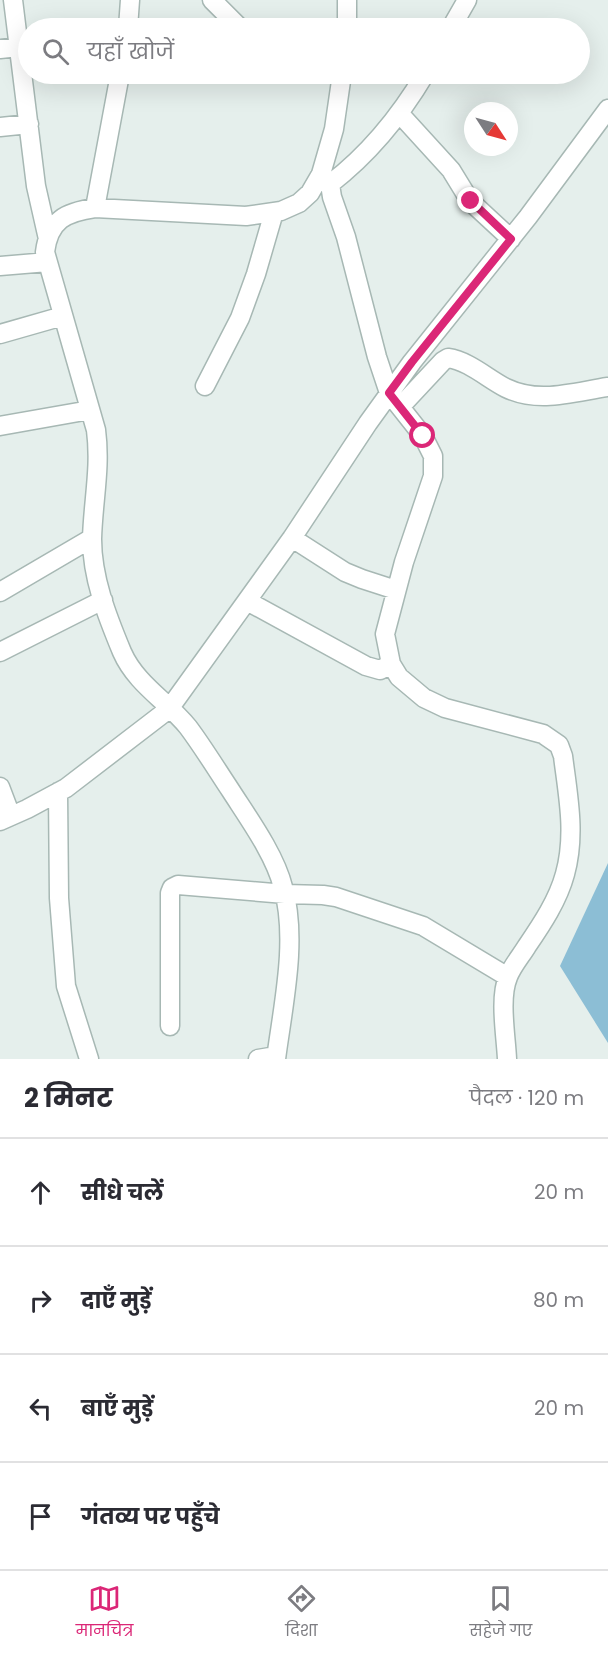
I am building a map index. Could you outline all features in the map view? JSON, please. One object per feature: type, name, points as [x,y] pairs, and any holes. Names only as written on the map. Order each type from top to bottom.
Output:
[{"type":"street","points":[[13,0],[18,39]]},
{"type":"street","points":[[129,18],[130,0]]},
{"type":"street","points":[[212,0],[230,18]]},
{"type":"street","points":[[347,0],[347,18]]},
{"type":"street","points":[[457,18],[467,0]]},
{"type":"street","points":[[0,49],[18,47]]},
{"type":"street","points":[[24,84],[36,186],[48,239]]},
{"type":"street","points":[[94,208],[118,84]]},
{"type":"street","points":[[341,84],[326,179],[346,237],[377,357],[395,400],[429,446],[434,467],[404,562],[385,634],[391,664],[399,677],[424,698],[445,708],[543,734],[552,739],[561,750],[572,828],[565,874],[538,931],[508,977],[504,997],[507,1059]]},
{"type":"street","points":[[270,1058],[285,995],[289,939],[285,894],[275,867],[243,810],[186,725],[146,687],[124,656],[103,600],[93,565],[92,538],[99,453],[90,410],[45,252],[53,227],[67,213],[94,208],[246,216],[274,212],[299,203],[326,179],[352,167],[399,112],[418,84]]},
{"type":"street","points":[[0,787],[6,818],[58,792],[169,709],[395,400],[412,362],[511,239],[608,109]]},
{"type":"street","points":[[399,112],[451,170],[471,201],[511,239]]},
{"type":"street","points":[[0,127],[29,124]]},
{"type":"street","points":[[205,386],[240,318],[274,212]]},
{"type":"street","points":[[0,266],[48,262]]},
{"type":"street","points":[[0,334],[63,316]]},
{"type":"street","points":[[395,400],[448,358],[461,362],[506,388],[526,395],[538,397],[580,393],[608,387]]},
{"type":"street","points":[[0,426],[90,410]]},
{"type":"street","points":[[0,592],[92,538]]},
{"type":"street","points":[[292,538],[345,572],[396,590]]},
{"type":"street","points":[[0,652],[103,600]]},
{"type":"street","points":[[247,601],[366,666],[380,669],[391,664]]},
{"type":"street","points":[[58,792],[59,898],[66,986],[89,1059]]},
{"type":"street","points":[[170,1026],[170,893],[172,888],[178,885],[336,897],[423,926],[508,977]]},
{"type":"water","points":[[608,863],[608,1043],[560,966]]},
{"type":"route","points":[[423,436],[389,393],[511,239],[471,201]]}]
